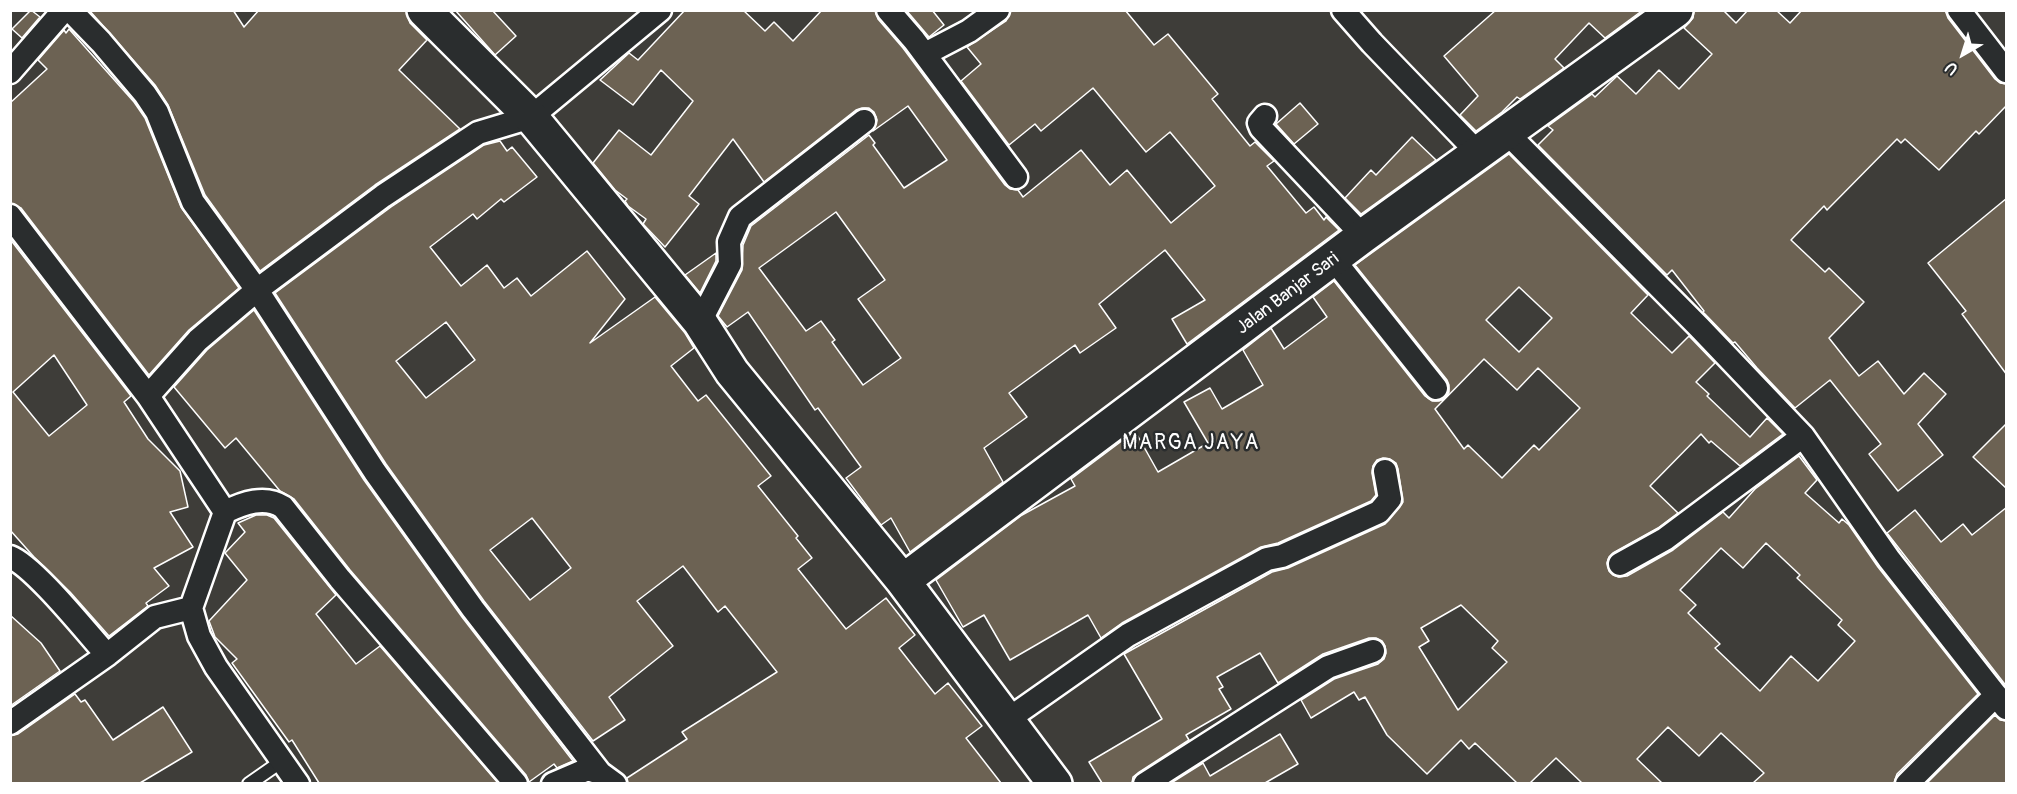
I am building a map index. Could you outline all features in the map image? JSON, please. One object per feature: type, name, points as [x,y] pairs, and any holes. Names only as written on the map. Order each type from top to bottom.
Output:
[{"type":"street","points":[[10,72],[64,10]]},
{"type":"street","points":[[70,10],[101,42],[145,94],[157,112],[192,202],[257,290],[375,472],[473,609],[608,778]]},
{"type":"street","points":[[424,10],[531,117],[700,321],[732,372],[903,581],[1055,783]]},
{"type":"street","points":[[148,396],[198,340],[257,290],[383,196],[478,133],[531,117],[660,10]]},
{"type":"street","points":[[888,10],[925,54],[1016,177]]},
{"type":"street","points":[[925,54],[969,31],[998,10]]},
{"type":"street","points":[[1343,10],[1479,154]]},
{"type":"street","name":"Jalan Banjar Sari","points":[[903,581],[1334,260],[1363,236],[1676,10]]},
{"type":"street","points":[[1959,10],[2007,71]]},
{"type":"street","points":[[1265,116],[1259,123],[1261,128],[1363,236]]},
{"type":"street","points":[[700,321],[730,264],[729,242],[740,217],[864,121]]},
{"type":"street","points":[[1507,133],[1803,436],[1889,559],[2001,702],[1907,783]]},
{"type":"street","points":[[10,216],[148,396],[225,512]]},
{"type":"street","points":[[1334,260],[1436,388]]},
{"type":"street","points":[[1620,564],[1665,539],[1803,436]]},
{"type":"street","points":[[1007,720],[1128,635],[1267,559],[1282,556],[1379,512],[1390,499],[1386,471]]},
{"type":"street","points":[[298,783],[216,667],[199,636],[191,608],[225,512],[253,501],[274,501],[283,507],[340,579],[516,783]]},
{"type":"street","points":[[10,556],[44,585],[107,655]]},
{"type":"street","points":[[10,723],[107,655],[154,616],[191,608]]},
{"type":"street","points":[[1145,783],[1328,667],[1373,651]]},
{"type":"street","points":[[553,783],[588,769],[608,778]]},
{"type":"lane","points":[[249,783],[282,761]]},
{"type":"building","points":[[31,10],[40,17],[22,38],[12,29]]},
{"type":"building","points":[[89,10],[233,10],[244,27],[259,10],[406,10],[410,23],[427,40],[399,70],[460,129],[375,185],[260,271],[205,195],[168,105],[155,85]]},
{"type":"building","points":[[455,10],[492,10],[516,36],[495,55]]},
{"type":"building","points":[[685,10],[743,10],[765,31],[774,22],[793,41],[822,10],[875,10],[878,19],[903,48],[1010,189],[1018,190],[1023,197],[1081,150],[1110,185],[1127,170],[1171,223],[1215,186],[1170,132],[1146,152],[1093,88],[1041,131],[1035,124],[1009,145],[961,81],[981,64],[967,47],[1006,21],[1011,10],[1125,10],[1154,45],[1168,34],[1218,94],[1212,99],[1250,146],[1255,142],[1274,161],[1267,166],[1306,213],[1314,207],[1324,220],[1326,217],[1339,230],[1187,344],[1172,319],[1205,300],[1165,250],[1099,304],[1116,328],[1080,353],[1075,345],[1009,393],[1027,417],[984,448],[1003,482],[910,552],[891,518],[881,525],[846,478],[861,467],[818,408],[815,410],[748,312],[727,327],[718,316],[742,270],[743,245],[751,226],[869,135],[875,143],[873,145],[904,188],[947,160],[908,106],[873,131],[877,120],[874,112],[869,108],[856,110],[764,182],[733,139],[689,196],[699,204],[665,247],[643,224],[646,219],[628,206],[625,201],[627,199],[615,190],[593,163],[619,130],[651,155],[693,101],[661,70],[633,105],[600,80],[629,53],[638,60]],"holes":[[[836,212],[885,280],[858,299],[901,358],[863,385],[832,342],[835,340],[821,321],[806,331],[759,268]]]},
{"type":"building","points":[[906,10],[932,10],[944,25],[929,37]]},
{"type":"building","points":[[1496,10],[1643,10],[1605,38],[1589,23],[1555,59],[1564,68],[1520,99],[1517,97],[1502,112],[1476,131],[1460,115],[1478,96],[1444,56]]},
{"type":"building","points":[[1694,10],[1723,10],[1736,23],[1748,10],[1776,10],[1790,23],[1802,10],[1945,10],[1948,18],[1995,79],[2007,84],[2007,105],[1979,134],[1976,131],[1939,170],[1905,139],[1901,143],[1897,139],[1827,210],[1824,206],[1791,240],[1825,272],[1829,268],[1864,302],[1829,338],[1859,376],[1878,361],[1904,394],[1924,373],[1946,394],[1918,424],[1943,455],[1898,491],[1869,454],[1881,444],[1830,380],[1795,408],[1735,342],[1733,343],[1703,312],[1672,270],[1667,275],[1538,145],[1553,130],[1548,126],[1592,94],[1595,97],[1617,76],[1636,94],[1659,70],[1679,89],[1712,54],[1684,28],[1693,18]]},
{"type":"building","points":[[69,29],[134,102],[145,118],[181,207],[239,288],[189,330],[149,375],[21,208],[10,203],[10,103],[47,69],[38,60],[64,30],[66,33]]},
{"type":"building","points":[[1300,103],[1318,124],[1294,144],[1276,124]]},
{"type":"building","points":[[1412,137],[1436,160],[1361,214],[1345,198],[1371,170],[1376,175]]},
{"type":"building","points":[[500,141],[507,151],[512,147],[537,177],[504,202],[501,199],[477,219],[473,214],[430,247],[461,286],[487,265],[504,288],[517,278],[531,296],[587,251],[625,299],[590,343],[655,297],[685,333],[694,348],[671,366],[698,401],[706,395],[771,476],[758,486],[798,536],[796,538],[812,558],[798,569],[846,629],[886,598],[915,635],[899,648],[935,694],[948,683],[982,726],[966,738],[1001,783],[628,783],[627,778],[687,739],[682,732],[777,672],[725,606],[718,612],[683,566],[637,601],[673,646],[609,697],[625,720],[593,741],[484,601],[386,464],[275,293],[391,207],[484,145]],"holes":[[[446,322],[475,360],[426,398],[396,361]],[[532,518],[571,568],[530,600],[490,550]]]},
{"type":"building","points":[[1509,154],[1648,295],[1631,313],[1672,353],[1689,336],[1715,363],[1696,382],[1709,394],[1707,396],[1750,437],[1767,418],[1783,434],[1740,466],[1711,441],[1709,443],[1701,434],[1650,486],[1678,513],[1658,528],[1613,553],[1607,563],[1609,571],[1619,577],[1627,576],[1673,550],[1723,512],[1729,518],[1755,489],[1799,456],[1817,480],[1805,493],[1839,523],[1842,519],[1849,525],[1878,567],[1978,694],[1897,774],[1894,783],[1753,783],[1764,773],[1721,733],[1699,756],[1668,727],[1637,759],[1662,783],[1582,783],[1556,758],[1530,783],[1517,783],[1475,743],[1469,749],[1461,740],[1427,774],[1387,735],[1365,697],[1359,700],[1354,692],[1311,718],[1301,700],[1334,679],[1378,664],[1384,659],[1386,653],[1382,641],[1369,638],[1323,654],[1278,683],[1260,653],[1217,677],[1223,687],[1219,689],[1231,709],[1186,735],[1189,740],[1138,773],[1133,777],[1132,783],[1102,783],[1089,762],[1162,719],[1124,654],[1272,572],[1288,568],[1385,524],[1403,502],[1396,463],[1383,458],[1377,460],[1373,466],[1376,495],[1371,501],[1278,543],[1261,547],[1122,623],[1101,638],[1088,615],[1010,660],[984,615],[963,627],[936,580],[1022,515],[1075,486],[1071,479],[1135,431],[1158,472],[1208,443],[1184,402],[1210,388],[1222,409],[1263,385],[1243,350],[1271,328],[1284,349],[1327,317],[1313,297],[1334,281],[1425,396],[1432,401],[1444,399],[1449,392],[1447,380],[1355,265]],"holes":[[[1519,287],[1552,318],[1519,352],[1486,320]],[[1484,359],[1517,390],[1538,368],[1580,408],[1539,450],[1534,445],[1502,478],[1468,445],[1464,449],[1435,409]],[[1766,543],[1800,575],[1797,578],[1842,620],[1838,625],[1855,641],[1818,681],[1791,656],[1760,691],[1715,648],[1720,644],[1688,613],[1696,605],[1680,590],[1721,548],[1743,568]],[[1461,605],[1498,641],[1492,648],[1507,662],[1458,710],[1419,647],[1429,641],[1421,628]]]},
{"type":"building","points":[[2007,198],[2007,375],[1962,314],[1966,311],[1928,263]]},
{"type":"building","points":[[10,239],[131,396],[124,402],[148,439],[180,471],[188,507],[170,512],[193,547],[154,568],[169,586],[146,603],[148,606],[109,636],[10,530]],"holes":[[[54,355],[87,405],[49,436],[13,392]]]},
{"type":"building","points":[[716,253],[716,261],[700,293],[685,275]]},
{"type":"building","points":[[254,310],[364,480],[462,617],[573,761],[557,768],[554,764],[529,782],[526,775],[350,570],[294,499],[280,491],[236,438],[225,448],[174,387],[207,350]]},
{"type":"building","points":[[2007,423],[2007,489],[1973,457]]},
{"type":"building","points":[[2007,507],[2007,687],[1887,533],[1915,510],[1941,542],[1963,524],[1972,535]]},
{"type":"building","points":[[256,515],[267,515],[274,518],[336,595],[316,614],[356,664],[380,646],[498,783],[319,783],[292,740],[289,742],[232,663],[237,659],[215,637],[209,621],[247,580],[225,553],[245,532],[238,523]]},
{"type":"building","points":[[10,615],[41,643],[60,671],[10,706]]},
{"type":"building","points":[[75,694],[81,702],[85,700],[113,740],[163,707],[192,752],[140,783],[10,783],[10,736],[18,734]]},
{"type":"building","points":[[1995,715],[2000,720],[2007,721],[2007,783],[1927,783]]},
{"type":"building","points":[[1280,734],[1298,764],[1265,783],[1171,783],[1203,763],[1210,776]]},
{"type":"district","name":"MARGA JAYA","points":[[1191,444]]}]
